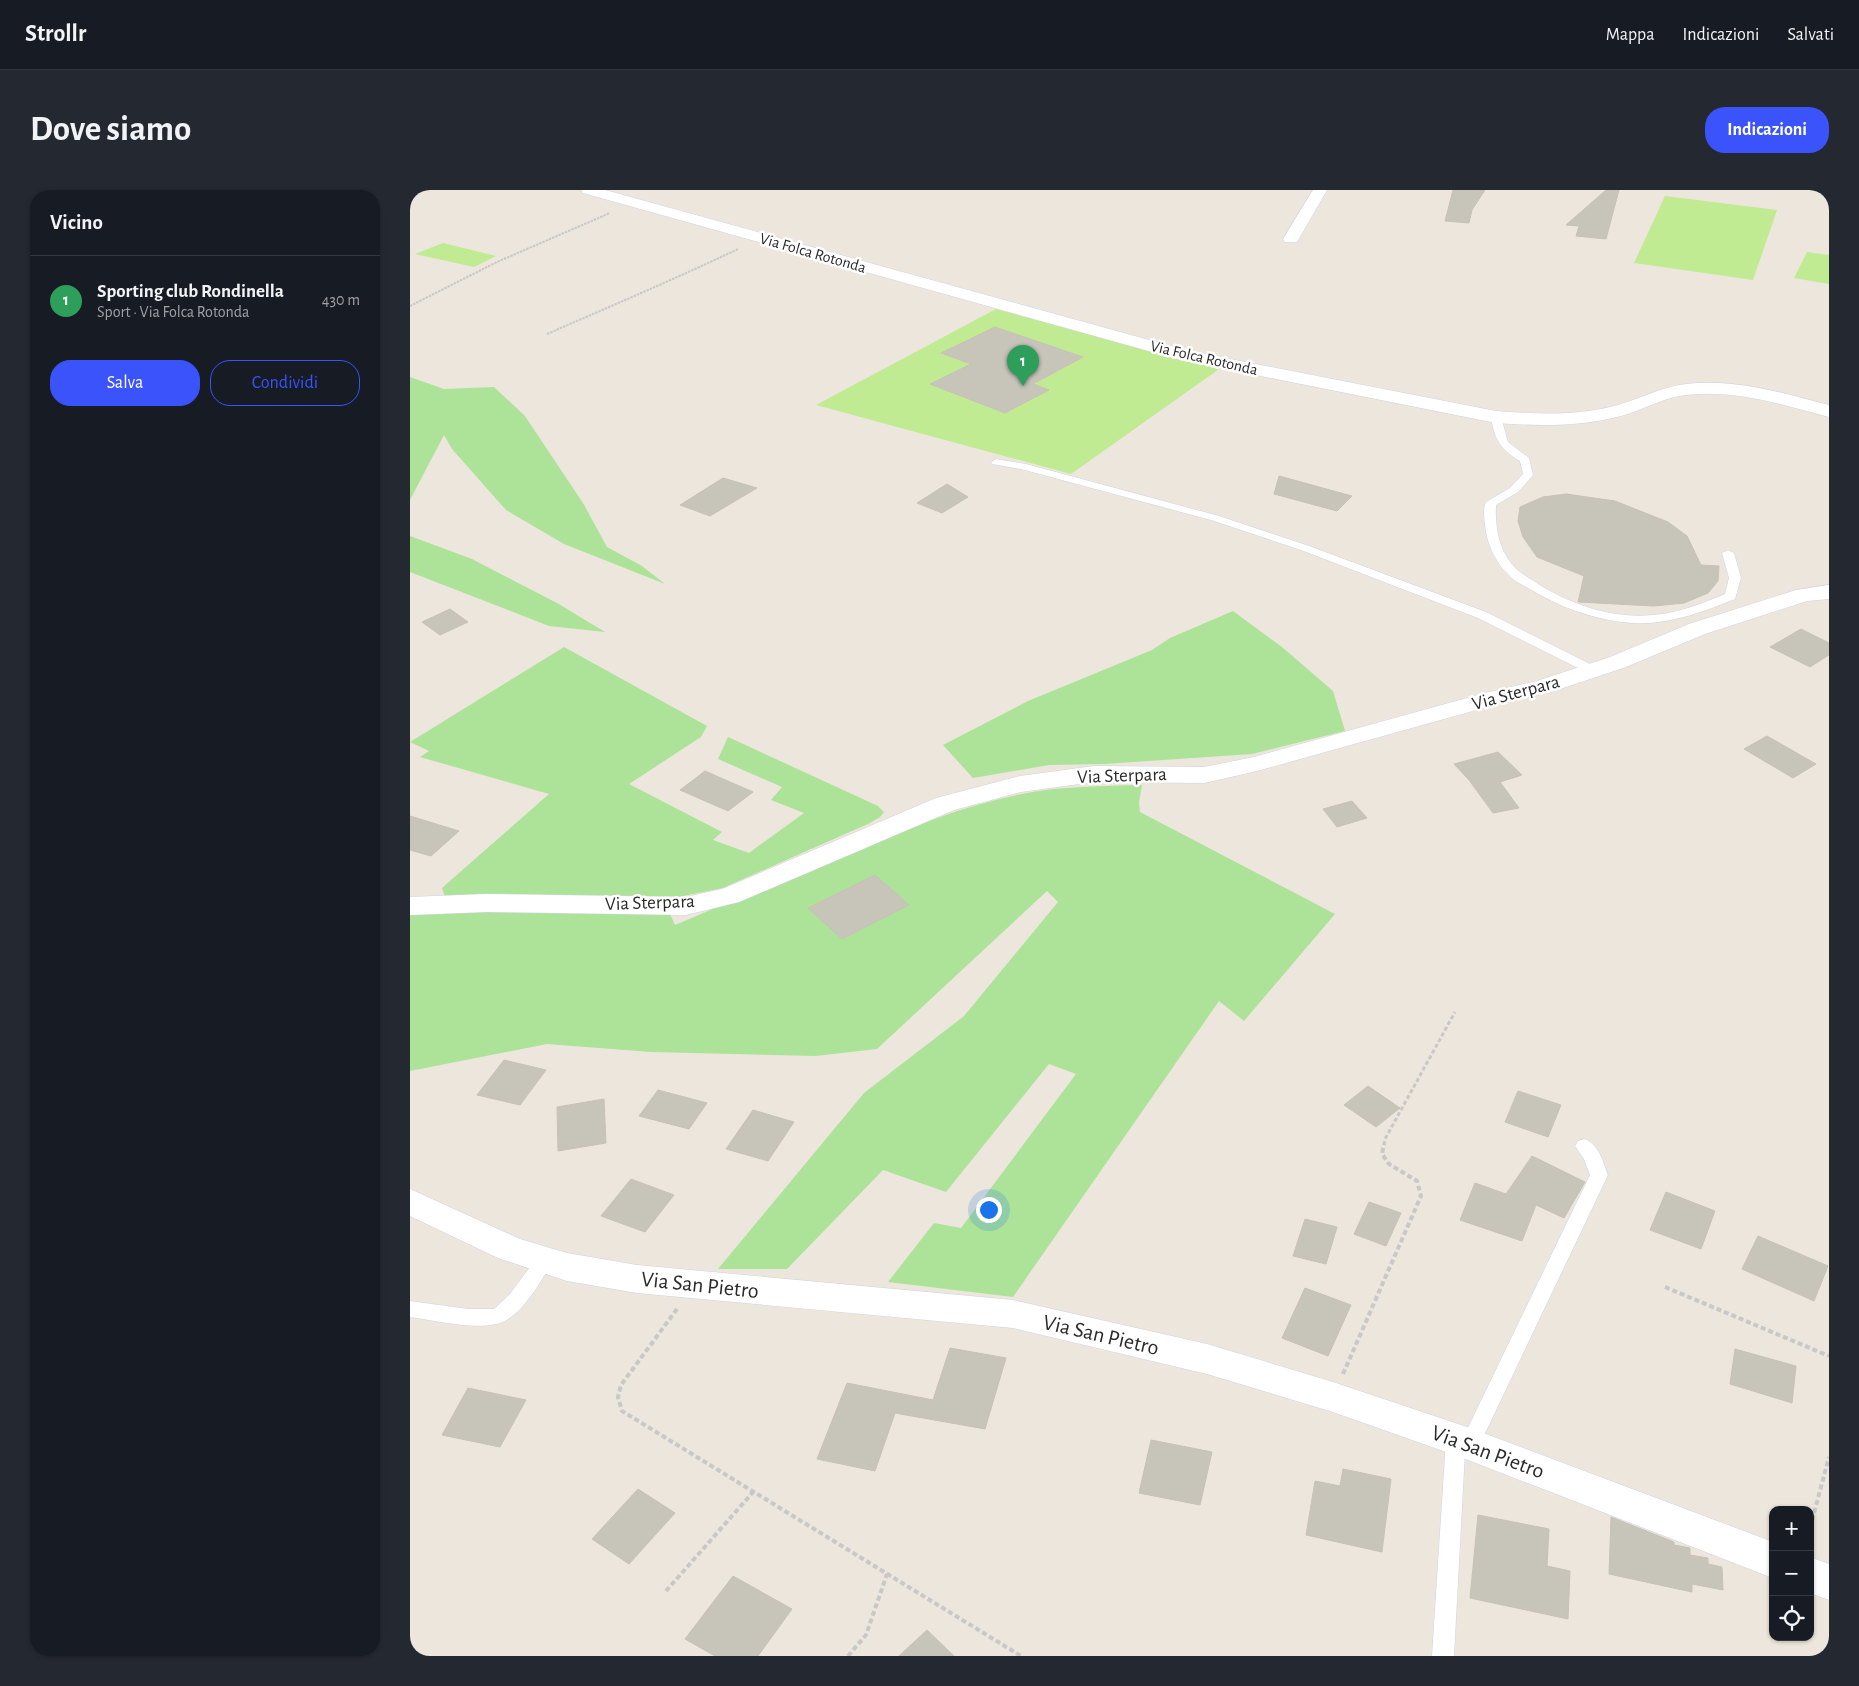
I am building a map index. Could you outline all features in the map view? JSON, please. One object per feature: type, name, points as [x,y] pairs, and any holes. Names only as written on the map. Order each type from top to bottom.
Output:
[{"type":"street","name":"Via Folca Rotonda","points":[[588,190],[1187,356],[1496,417],[1541,420],[1575,419],[1614,412],[1685,389],[1765,394],[1829,412]]},
{"type":"street","points":[[1291,239],[1320,190]]},
{"type":"street","name":"Via Sterpara","points":[[410,906],[516,904],[686,906],[729,896],[945,804],[1020,784],[1094,774],[1204,775],[1257,764],[1493,698],[1543,687],[1594,671],[1697,629],[1804,595],[1829,592]]},
{"type":"street","name":"Via San Pietro","points":[[410,1202],[510,1249],[567,1267],[637,1279],[1013,1314],[1207,1359],[1333,1397],[1463,1442],[1769,1558]]},
{"type":"street","points":[[1814,1576],[1829,1582]]},
{"type":"lane","points":[[1496,417],[1500,438],[1508,449],[1525,460],[1528,475],[1514,490],[1490,504],[1489,524],[1496,546],[1511,572],[1548,596],[1585,612],[1630,619],[1669,617],[1730,596],[1735,578],[1728,553]]},
{"type":"lane","points":[[996,462],[1022,466],[1215,518],[1305,548],[1482,615],[1594,671]]},
{"type":"lane","points":[[1443,1656],[1463,1442],[1600,1175],[1592,1156],[1584,1146]]},
{"type":"lane","points":[[410,1309],[484,1318],[500,1316],[515,1301],[545,1260]]},
{"type":"path","points":[[410,306],[496,262],[634,204]]},
{"type":"path","points":[[547,334],[633,296],[649,291],[761,238]]},
{"type":"path","points":[[1333,1397],[1421,1196],[1417,1181],[1389,1164],[1382,1154],[1385,1139],[1454,1012]]},
{"type":"path","points":[[696,1285],[621,1385],[618,1398],[622,1411],[1022,1656]]},
{"type":"path","points":[[1664,1287],[1829,1356]]},
{"type":"path","points":[[1814,1513],[1829,1457]]},
{"type":"path","points":[[666,1591],[754,1491]]},
{"type":"path","points":[[848,1656],[866,1635],[887,1574]]},
{"type":"green space","points":[[1665,196],[1777,210],[1753,280],[1634,263]]},
{"type":"green space","points":[[443,243],[496,256],[474,267],[415,254]]},
{"type":"green space","points":[[1807,252],[1829,255],[1829,284],[1794,278]]},
{"type":"green space","points":[[996,309],[1148,350],[1222,367],[1071,474],[816,405]]},
{"type":"green space","points":[[410,377],[444,389],[494,387],[525,416],[583,503],[607,547],[642,566],[665,584],[564,544],[506,510],[452,449],[444,435],[410,500]]},
{"type":"green space","points":[[410,536],[472,559],[557,603],[605,632],[549,626],[410,572]]},
{"type":"green space","points":[[1233,611],[1282,647],[1333,691],[1345,731],[1252,754],[1104,764],[1049,765],[973,778],[943,745],[1028,701],[1152,650],[1170,638]]},
{"type":"green space","points":[[564,647],[707,726],[701,737],[629,784],[722,832],[713,840],[749,853],[804,813],[771,800],[782,787],[718,759],[728,737],[878,806],[884,812],[870,823],[723,888],[663,900],[445,897],[442,888],[549,794],[420,757],[429,751],[410,742]]},
{"type":"green space","points":[[1142,785],[1139,803],[1140,812],[1335,914],[1244,1021],[1219,1001],[1013,1297],[888,1282],[934,1223],[961,1228],[1076,1074],[1049,1064],[946,1192],[883,1170],[787,1269],[718,1269],[864,1093],[964,1016],[1058,902],[1047,891],[877,1049],[815,1056],[651,1052],[547,1044],[410,1071],[410,915],[528,910],[670,914],[675,925],[899,832],[980,804],[1052,789]]},
{"type":"building","points":[[1453,190],[1485,190],[1472,210],[1469,223],[1445,221]]},
{"type":"building","points":[[1606,190],[1619,190],[1606,239],[1576,236],[1579,226],[1566,225]]},
{"type":"building","points":[[995,327],[1083,357],[1033,384],[1049,390],[1005,413],[930,384],[971,364],[941,353]]},
{"type":"building","points":[[1279,476],[1352,496],[1337,511],[1274,494]]},
{"type":"building","points":[[723,478],[757,488],[710,516],[680,505]]},
{"type":"building","points":[[947,484],[968,497],[942,513],[917,503]]},
{"type":"building","points":[[1566,494],[1615,501],[1668,522],[1687,536],[1701,565],[1719,566],[1718,581],[1708,593],[1684,603],[1654,606],[1578,602],[1584,576],[1537,557],[1523,537],[1518,521],[1520,507],[1543,497]]},
{"type":"building","points":[[450,609],[468,622],[440,635],[422,622]]},
{"type":"building","points":[[1801,629],[1829,643],[1829,655],[1810,667],[1770,647]]},
{"type":"building","points":[[1767,736],[1816,764],[1793,778],[1744,749]]},
{"type":"building","points":[[1498,752],[1522,775],[1500,782],[1519,808],[1493,813],[1469,780],[1454,764]]},
{"type":"building","points":[[705,771],[753,792],[728,811],[680,790]]},
{"type":"building","points":[[1352,801],[1367,818],[1337,827],[1323,809]]},
{"type":"building","points":[[410,816],[459,831],[431,856],[410,850]]},
{"type":"building","points":[[875,875],[909,905],[842,939],[808,908]]},
{"type":"building","points":[[504,1060],[546,1070],[520,1105],[477,1095]]},
{"type":"building","points":[[1368,1086],[1400,1108],[1376,1127],[1344,1105]]},
{"type":"building","points":[[658,1090],[707,1103],[689,1129],[639,1116]]},
{"type":"building","points":[[1518,1091],[1561,1105],[1548,1137],[1505,1122]]},
{"type":"building","points":[[604,1099],[606,1143],[558,1151],[557,1107]]},
{"type":"building","points":[[753,1110],[794,1122],[768,1161],[726,1149]]},
{"type":"building","points":[[1532,1156],[1585,1182],[1564,1218],[1536,1205],[1522,1241],[1460,1220],[1475,1183],[1506,1194]]},
{"type":"building","points":[[631,1179],[674,1195],[645,1232],[601,1216]]},
{"type":"building","points":[[1666,1192],[1715,1211],[1701,1249],[1650,1230]]},
{"type":"building","points":[[1369,1202],[1401,1213],[1386,1246],[1354,1234]]},
{"type":"building","points":[[1305,1219],[1337,1227],[1326,1264],[1293,1256]]},
{"type":"building","points":[[1758,1236],[1828,1266],[1814,1301],[1742,1269]]},
{"type":"building","points":[[1305,1288],[1351,1305],[1328,1356],[1282,1338]]},
{"type":"building","points":[[950,1348],[1006,1358],[985,1429],[895,1413],[875,1471],[817,1459],[847,1383],[933,1400]]},
{"type":"building","points":[[1735,1349],[1796,1366],[1792,1403],[1730,1384]]},
{"type":"building","points":[[468,1388],[526,1400],[500,1447],[442,1435]]},
{"type":"building","points":[[1151,1440],[1212,1452],[1200,1505],[1139,1493]]},
{"type":"building","points":[[1343,1469],[1391,1479],[1382,1552],[1306,1535],[1315,1481],[1340,1486]]},
{"type":"building","points":[[638,1489],[675,1513],[629,1564],[592,1539]]},
{"type":"building","points":[[1478,1515],[1549,1529],[1547,1566],[1570,1571],[1568,1619],[1470,1598]]},
{"type":"building","points":[[1611,1517],[1674,1542],[1674,1545],[1690,1548],[1690,1555],[1708,1558],[1708,1564],[1722,1567],[1723,1590],[1692,1584],[1692,1592],[1609,1574]]},
{"type":"building","points":[[733,1576],[792,1609],[758,1656],[715,1656],[685,1639]]},
{"type":"building","points":[[927,1630],[954,1656],[899,1656]]},
{"type":"place","name":"Sporting club Rondinella","points":[[1023,386]]}]
